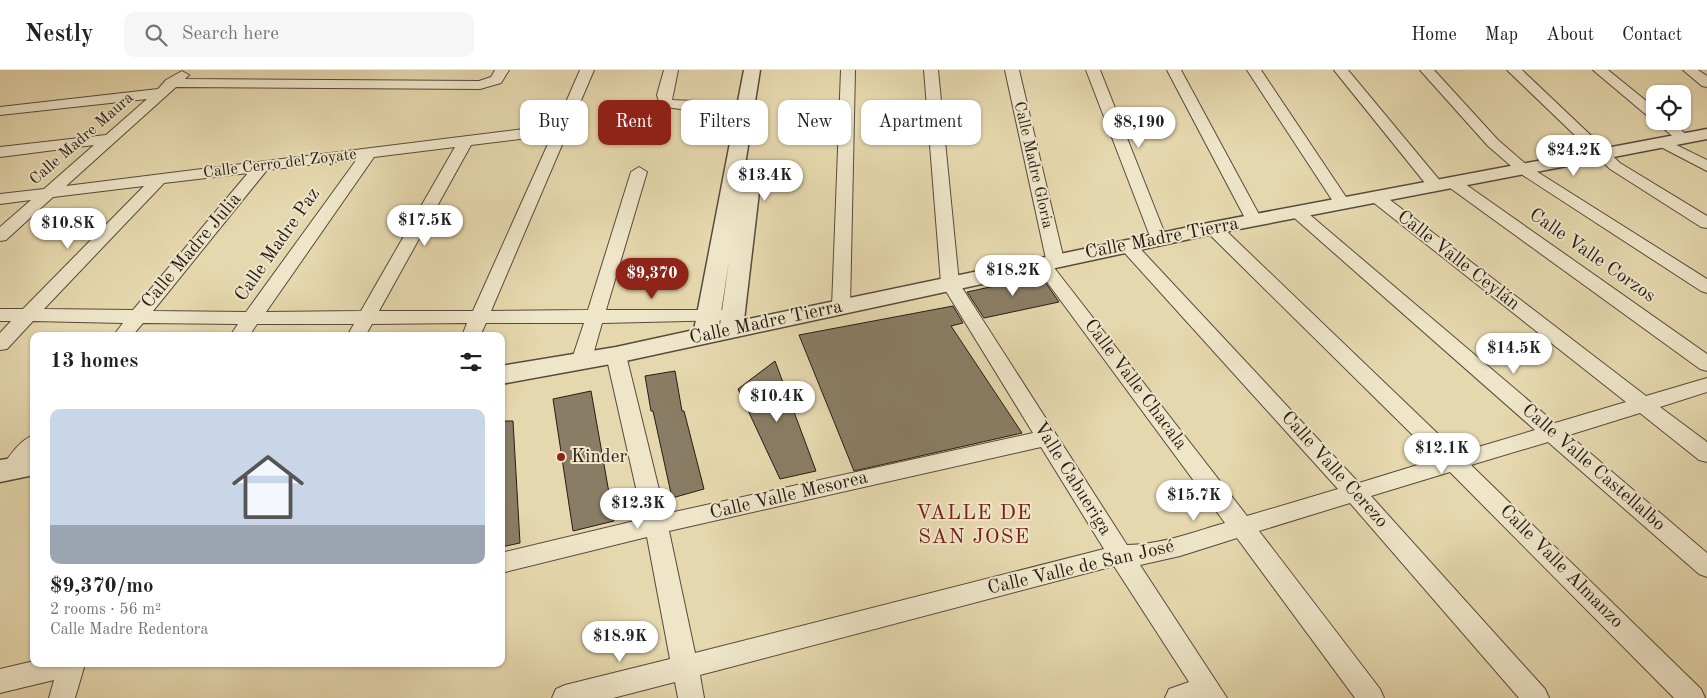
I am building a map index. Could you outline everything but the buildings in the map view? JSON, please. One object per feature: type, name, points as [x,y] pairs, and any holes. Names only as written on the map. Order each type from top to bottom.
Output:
[{"type":"street","name":"Calle Madre Maura","points":[[0,236],[188,70]]},
{"type":"street","points":[[262,84],[276,70]]},
{"type":"street","points":[[343,84],[355,70]]},
{"type":"street","points":[[416,86],[427,70]]},
{"type":"street","points":[[574,100],[587,70]]},
{"type":"street","points":[[671,70],[664,102],[681,105]]},
{"type":"street","points":[[0,316],[137,318],[594,318],[708,326],[752,70]]},
{"type":"street","points":[[732,323],[747,201],[769,70]]},
{"type":"street","points":[[841,307],[848,70]]},
{"type":"street","points":[[931,70],[950,283]]},
{"type":"street","name":"Calle Madre Gloria","points":[[1012,70],[1048,262]]},
{"type":"street","points":[[1093,70],[1159,239]]},
{"type":"street","points":[[1174,70],[1254,220]]},
{"type":"street","points":[[1254,70],[1342,203]]},
{"type":"street","name":"Calle Valle Corzos","points":[[1341,70],[1443,184],[1707,364]]},
{"type":"street","points":[[1427,70],[1487,137],[1523,169],[1707,287]]},
{"type":"street","points":[[1514,70],[1615,166],[1707,223]]},
{"type":"street","points":[[1600,70],[1646,108]]},
{"type":"street","points":[[1690,70],[1707,83]]},
{"type":"street","points":[[0,111],[166,88],[262,84],[480,85],[499,75]]},
{"type":"street","points":[[1673,130],[1683,138]]},
{"type":"street","name":"Calle Cerro del Zoyate","points":[[0,199],[520,134]]},
{"type":"street","name":"Calle Madre Tierra","points":[[505,374],[616,355],[708,326],[841,307],[1254,220],[1707,134]]},
{"type":"street","points":[[0,152],[108,139]]},
{"type":"street","points":[[358,332],[466,141]]},
{"type":"street","points":[[1662,142],[1707,166]]},
{"type":"street","points":[[473,332],[554,145]]},
{"type":"street","name":"Calle Madre Paz","points":[[242,332],[368,154]]},
{"type":"street","name":"Calle Madre Julia","points":[[125,332],[262,166]]},
{"type":"street","points":[[581,362],[639,172]]},
{"type":"street","points":[[0,344],[159,179]]},
{"type":"street","name":"Calle Valle Ceylán","points":[[1375,196],[1707,454]]},
{"type":"street","name":"Calle Valle Castellalbo","points":[[1297,212],[1707,567]]},
{"type":"street","name":"Calle Valle Almanzo","points":[[1214,228],[1692,698]]},
{"type":"street","name":"Calle Valle Cerezo","points":[[1128,246],[1354,492],[1536,698]]},
{"type":"street","name":"Calle Valle Chacala","points":[[1048,262],[1371,698]]},
{"type":"street","name":"Valle Cabueriga","points":[[950,283],[1120,555],[1211,693]]},
{"type":"street","points":[[616,355],[656,525],[691,698]]},
{"type":"street","name":"Calle Valle de San José","points":[[565,698],[1120,555],[1140,555],[1180,546],[1707,385]]},
{"type":"street","name":"Calle Valle Mesorea","points":[[505,562],[656,525],[1047,438]]},
{"type":"street","points":[[15,468],[30,447]]},
{"type":"street","points":[[0,681],[59,667]]},
{"type":"street","points":[[62,698],[71,667]]},
{"type":"street","points":[[1178,698],[1211,693]]},
{"type":"place","name":"Kinder","points":[[561,457]]},
{"type":"district","name":"VALLE DE SAN JOSE","points":[[974,525]]}]
